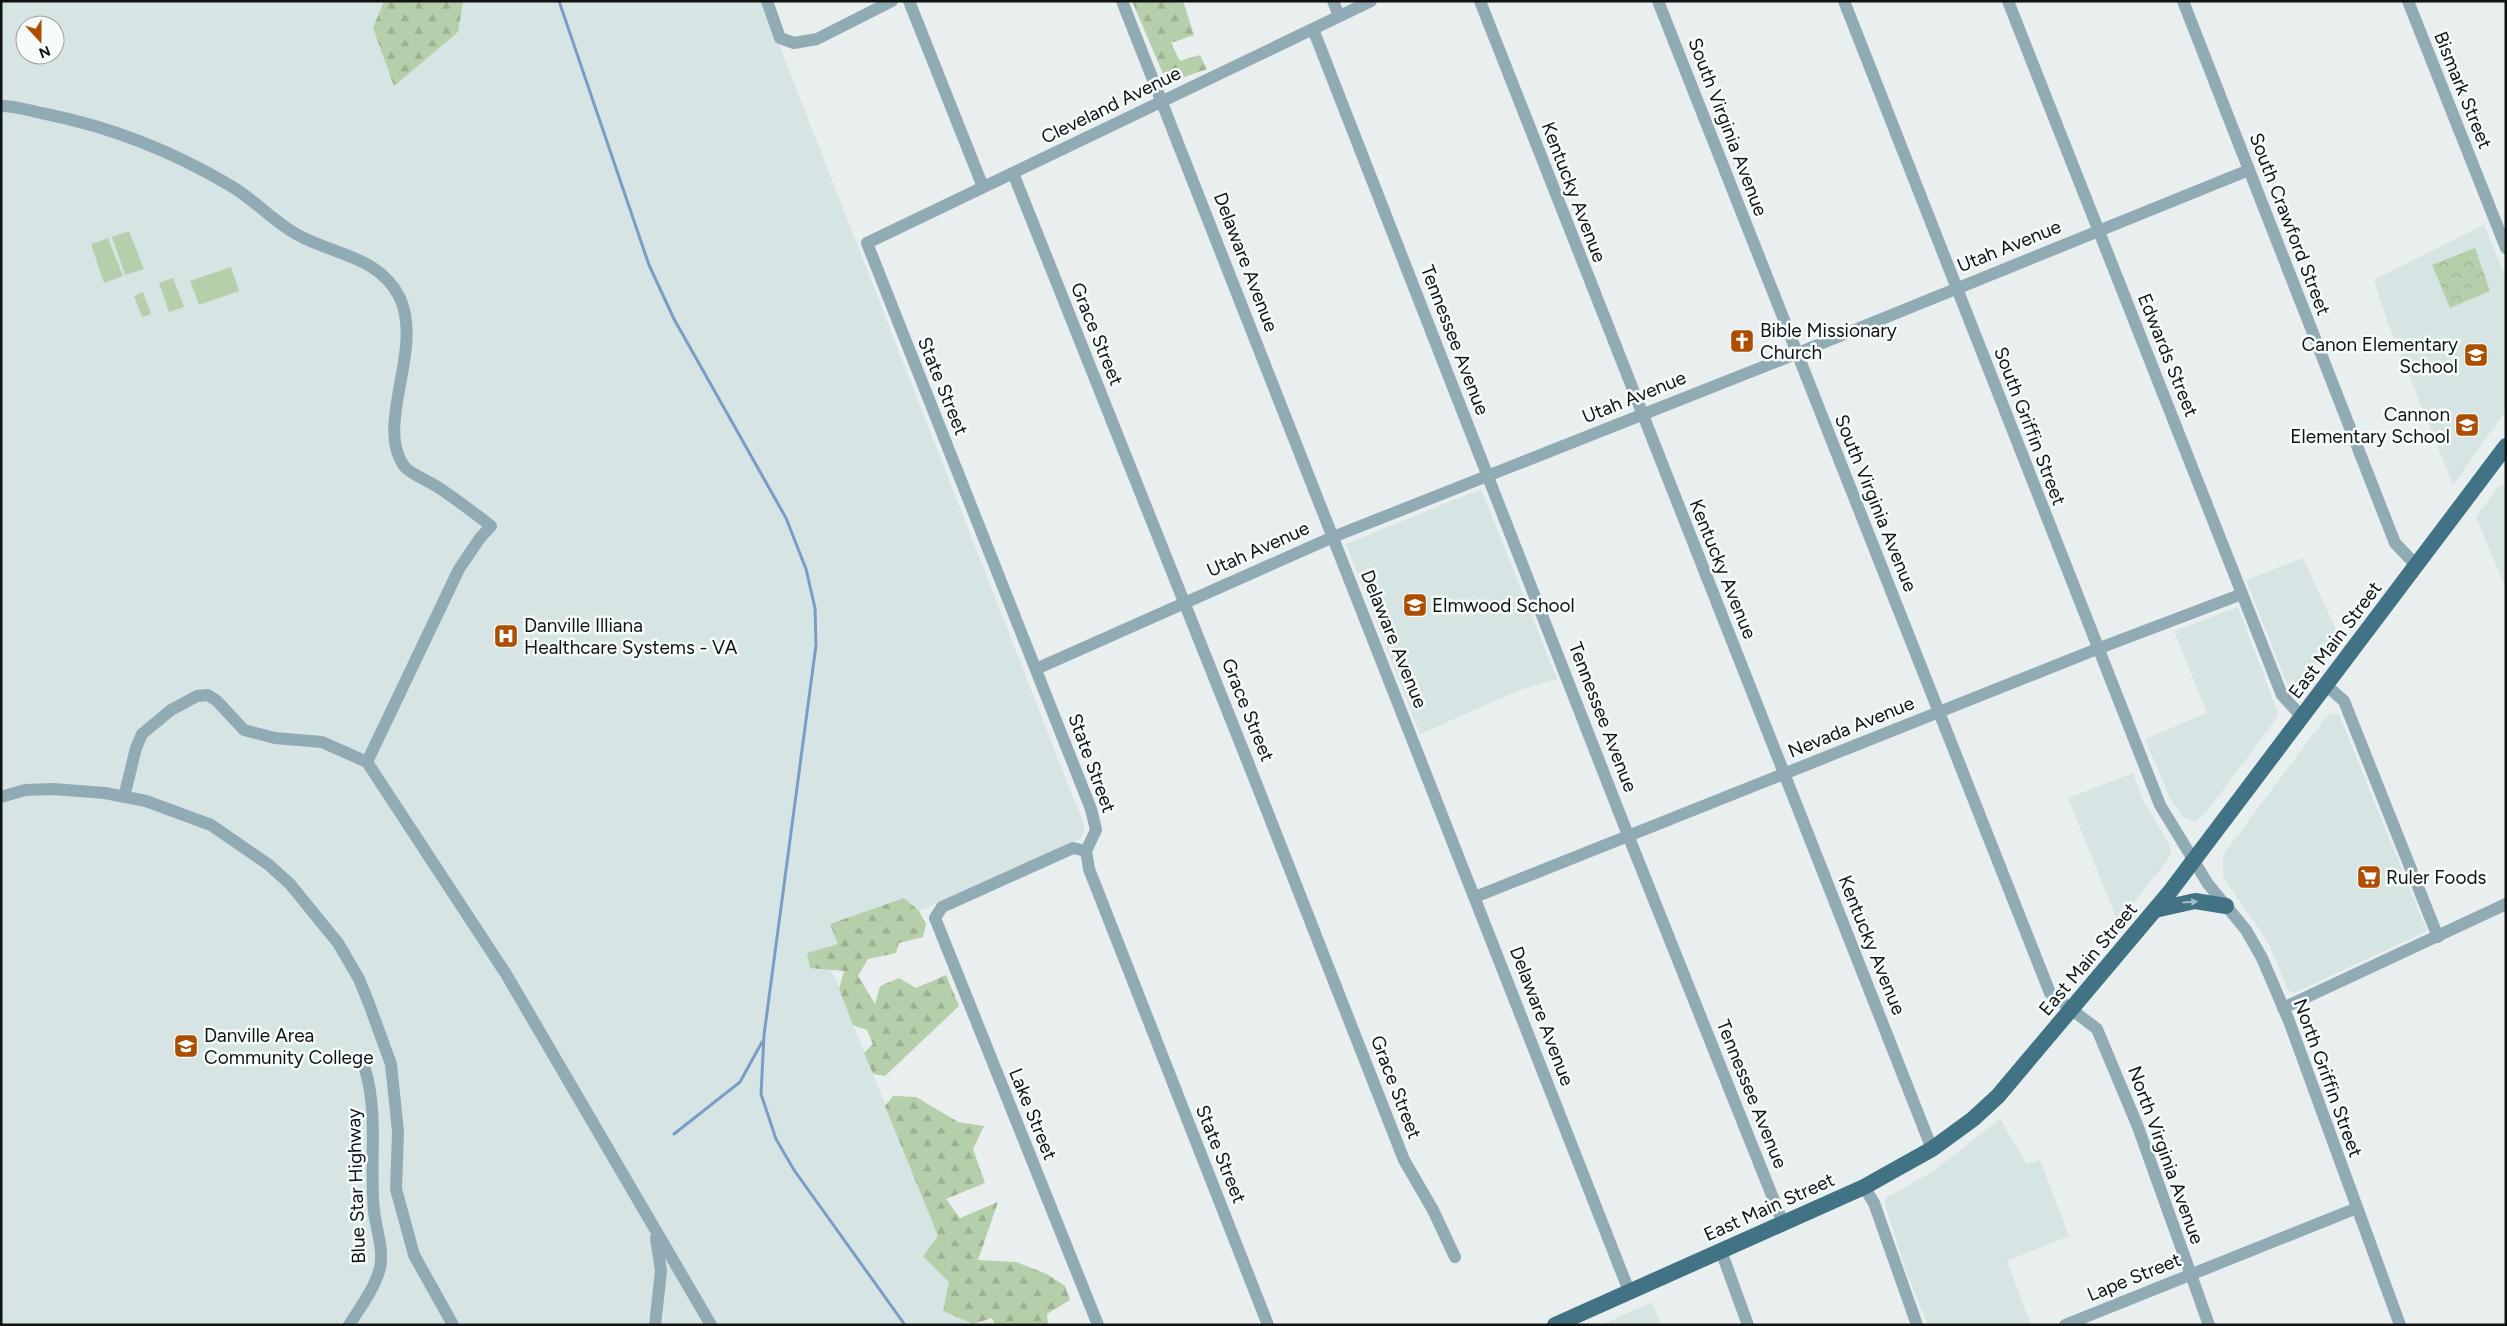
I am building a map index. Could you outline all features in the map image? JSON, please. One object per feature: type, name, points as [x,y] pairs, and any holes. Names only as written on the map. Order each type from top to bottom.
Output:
[{"type":"main road","name":"East Main Street","points":[[1565,1323],[1629,1291],[1864,1187],[1932,1149],[1973,1119],[1998,1096],[2155,910],[2416,565],[2503,455]]},
{"type":"main road","points":[[2155,910],[2195,901],[2226,906]]},
{"type":"street","points":[[767,1],[780,38],[794,43],[817,39],[892,1]]},
{"type":"street","points":[[909,1],[983,187]]},
{"type":"street","name":"Delaware Avenue","points":[[1122,1],[1629,1291]]},
{"type":"street","points":[[1333,1],[1339,16]]},
{"type":"street","name":"Cleveland Avenue","points":[[867,243],[1371,1]]},
{"type":"street","name":"Kentucky Avenue","points":[[1480,1],[1932,1149]]},
{"type":"street","name":"South Virginia Avenue","points":[[1658,1],[2050,993],[2072,1010]]},
{"type":"street","name":"South Griffin Street","points":[[1844,1],[1955,288],[2160,805],[2194,858]]},
{"type":"street","name":"Edwards Street","points":[[2008,1],[2282,695],[2302,717]]},
{"type":"street","name":"South Crawford Street","points":[[2183,1],[2395,543],[2416,565]]},
{"type":"street","name":"Bismark Street","points":[[2408,1],[2506,248]]},
{"type":"street","name":"Tennessee Avenue","points":[[1313,29],[1628,835],[1783,1223]]},
{"type":"street","points":[[1,106],[80,121],[119,133],[168,153],[232,186],[298,236],[350,254],[370,265],[382,274],[399,296],[407,322],[407,341],[394,435],[398,454],[405,468],[439,487],[491,526],[480,538],[459,569],[367,762]]},
{"type":"street","name":"Utah Avenue","points":[[1036,669],[1333,537],[2249,170]]},
{"type":"street","name":"Grace Street","points":[[1013,173],[1404,1160],[1433,1210],[1455,1257]]},
{"type":"street","name":"State Street","points":[[867,243],[1091,809],[1096,830],[1086,850],[1089,869],[1268,1325]]},
{"type":"street","name":"Nevada Avenue","points":[[1475,897],[2097,649],[2242,594]]},
{"type":"street","points":[[2326,685],[2344,701],[2438,937]]},
{"type":"street","points":[[124,797],[136,748],[142,734],[171,710],[197,696],[208,696],[217,701],[244,730],[275,738],[322,742],[367,762],[506,974],[711,1325]]},
{"type":"street","points":[[1,797],[25,790],[53,790],[124,797],[146,802],[211,825],[269,865],[290,884],[338,942],[359,979],[391,1064],[398,1132],[396,1189],[414,1255],[453,1325]]},
{"type":"street","name":"Lake Street","points":[[1086,850],[1073,848],[942,907],[935,918],[1098,1325]]},
{"type":"street","name":"North Griffin Street","points":[[2194,858],[2208,884],[2246,930],[2262,958],[2283,1008],[2400,1325]]},
{"type":"street","points":[[2283,1008],[2506,904]]},
{"type":"street","name":"North Virginia Avenue","points":[[2072,1010],[2097,1028],[2110,1058],[2208,1325]]},
{"type":"street","name":"Blue Star Highway","points":[[349,1325],[364,1302],[380,1268],[380,1246],[374,1212],[372,1180],[373,1126],[366,1069]]},
{"type":"street","points":[[1864,1187],[1874,1203],[1917,1325]]},
{"type":"street","name":"Lape Street","points":[[2065,1325],[2357,1208]]},
{"type":"street","points":[[655,1230],[661,1271],[655,1325]]},
{"type":"street","points":[[1721,1251],[1748,1325]]},
{"type":"shaded area","name":"Danville Illiana Healthcare Systems - VA","points":[[1,1],[762,1],[1085,828],[1081,838],[825,954],[974,1325],[1,1325]]},
{"type":"shaded area","points":[[2484,225],[2506,279],[2506,410],[2453,485],[2387,320],[2374,280]]},
{"type":"shaded area","points":[[2506,484],[2506,589],[2476,517],[2499,486]]},
{"type":"shaded area","points":[[1481,489],[1557,679],[1520,690],[1420,734],[1346,544]]},
{"type":"shaded area","points":[[2303,558],[2339,636],[2301,686],[2287,684],[2246,580]]},
{"type":"shaded area","points":[[2238,607],[2278,713],[2276,719],[2209,809],[2195,822],[2183,817],[2170,798],[2145,739],[2207,713],[2174,631]]},
{"type":"shaded area","points":[[2333,713],[2339,715],[2427,931],[2294,993],[2288,990],[2268,942],[2223,877],[2223,855],[2326,717]]},
{"type":"shaded area","points":[[2133,773],[2143,800],[2168,842],[2171,852],[2166,862],[2118,922],[2068,798]]},
{"type":"shaded area","points":[[2000,1119],[2027,1164],[2040,1160],[2069,1236],[2007,1261],[2031,1325],[1928,1325],[1907,1274],[1885,1205],[1886,1198],[1932,1172]]},
{"type":"shaded area","points":[[1652,1302],[1661,1325],[1601,1325]]},
{"type":"green space","points":[[384,1],[463,1],[458,32],[394,86],[373,28]]},
{"type":"green space","points":[[1132,1],[1183,1],[1194,35],[1171,43],[1180,61],[1200,55],[1207,69],[1167,83]]},
{"type":"green space","points":[[129,231],[144,269],[125,275],[112,237]]},
{"type":"green space","points":[[108,238],[123,276],[104,283],[91,244]]},
{"type":"green space","points":[[2475,248],[2490,291],[2450,308],[2432,265]]},
{"type":"green space","points":[[231,267],[239,291],[199,305],[190,281]]},
{"type":"green space","points":[[173,278],[184,307],[169,312],[159,283]]},
{"type":"green space","points":[[143,292],[151,314],[142,317],[134,296]]},
{"type":"green space","points":[[904,898],[919,911],[926,924],[923,937],[899,943],[896,953],[868,959],[858,976],[875,1004],[880,986],[899,978],[916,988],[946,975],[959,1006],[885,1076],[873,1074],[864,1053],[873,1044],[867,1030],[853,1025],[839,989],[844,971],[810,968],[807,953],[838,944],[830,924]]},
{"type":"green space","points":[[893,1096],[916,1097],[958,1122],[984,1126],[973,1149],[985,1183],[946,1199],[960,1218],[998,1202],[978,1260],[1016,1262],[1047,1274],[1065,1286],[1070,1300],[1047,1314],[1048,1325],[995,1325],[992,1318],[973,1324],[943,1311],[949,1282],[923,1256],[938,1236],[885,1106]]},
{"type":"waterway","points":[[559,1],[649,265],[674,319],[786,518],[806,569],[815,608],[816,645],[764,1035],[761,1094],[776,1139],[794,1170],[905,1325]]},
{"type":"waterway","points":[[674,1134],[740,1082],[762,1042]]},
{"type":"place","name":"Bible Missionary Church","points":[[1742,341]]},
{"type":"place","name":"Canon Elementary School","points":[[2476,355]]},
{"type":"place","name":"Cannon Elementary School","points":[[2467,425]]},
{"type":"place","name":"Elmwood School","points":[[1415,605]]},
{"type":"place","name":"Danville Illiana Healthcare Systems - VA","points":[[506,636]]},
{"type":"place","name":"Ruler Foods","points":[[2369,877]]},
{"type":"place","name":"Danville Area Community College","points":[[186,1046]]}]
